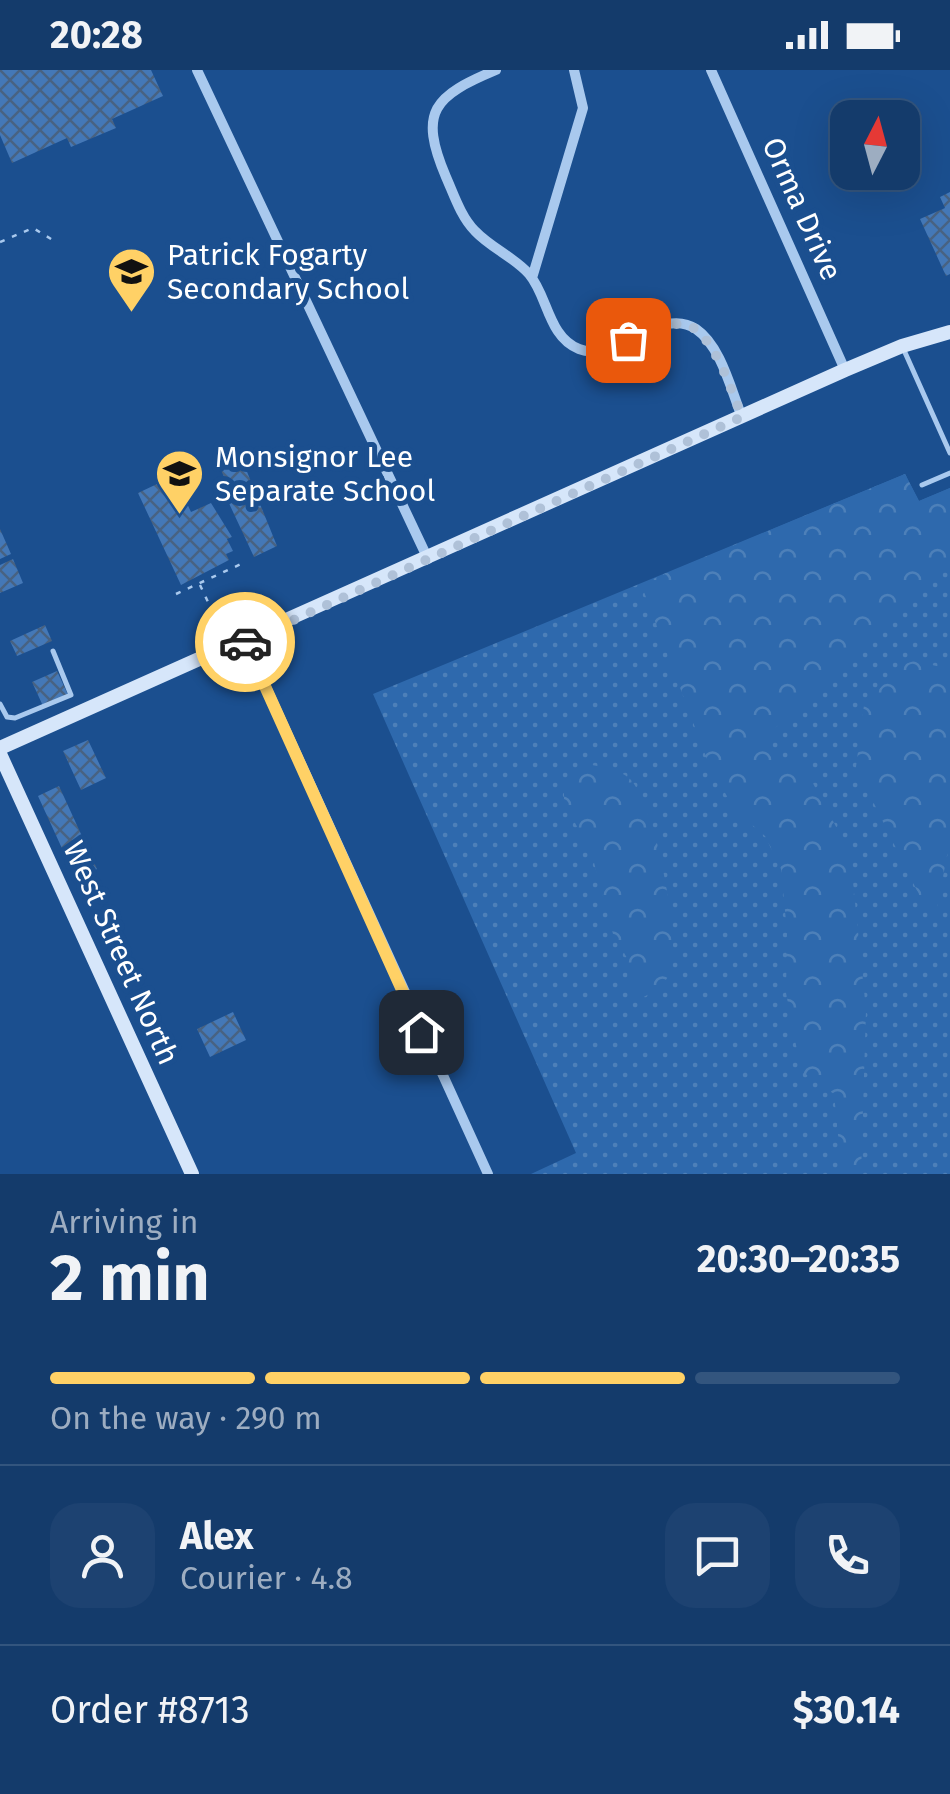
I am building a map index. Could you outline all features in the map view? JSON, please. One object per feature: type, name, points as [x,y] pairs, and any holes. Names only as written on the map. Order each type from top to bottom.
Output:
[{"type":"street","points":[[196,70],[428,559]]},
{"type":"street","points":[[496,70],[441,99],[433,110],[432,140],[459,208],[474,230],[532,278],[554,326],[572,346],[598,352],[657,328],[683,324],[695,328],[720,363],[742,417]]},
{"type":"street","points":[[532,278],[579,125],[582,91],[574,70]]},
{"type":"street","name":"Orma Drive","points":[[711,70],[845,370]]},
{"type":"street","points":[[0,751],[845,370],[902,346],[950,332]]},
{"type":"street","points":[[245,641],[488,1174]]},
{"type":"street","name":"West Street North","points":[[0,751],[192,1174]]},
{"type":"lane","points":[[902,346],[950,453]]},
{"type":"lane","points":[[922,485],[950,473]]},
{"type":"lane","points":[[0,704],[7,718],[15,718],[71,696],[53,651]]},
{"type":"path","points":[[0,242],[33,228],[56,242]]},
{"type":"path","points":[[176,594],[241,564]]},
{"type":"path","points":[[199,584],[227,642]]},
{"type":"green space","points":[[905,474],[919,501],[950,488],[950,1174],[531,1174],[576,1153],[373,694]]},
{"type":"green space","points":[[905,474],[919,501],[950,488],[950,564],[768,735],[771,749],[781,759],[799,757],[850,853],[866,1010],[861,1174],[842,1174],[834,1094],[801,1071],[786,993],[787,932],[781,869],[765,836],[734,809],[708,762],[641,584]]},
{"type":"green space","points":[[914,661],[950,669],[950,840],[937,908],[926,909],[856,767],[864,705],[902,665]]},
{"type":"green space","points":[[586,764],[615,770],[630,779],[657,843],[669,904],[673,957],[665,981],[642,998],[628,987],[627,958],[613,934],[592,855],[564,802],[564,787],[573,772]]},
{"type":"building","points":[[0,70],[151,70],[163,96],[112,119],[116,128],[71,147],[67,138],[12,163],[0,135]]},
{"type":"building","points":[[950,192],[950,274],[946,276],[920,219],[945,208],[940,197]]},
{"type":"building","points":[[235,442],[277,546],[254,557],[227,499],[233,496],[213,453]]},
{"type":"building","points":[[174,476],[191,512],[211,503],[232,537],[227,539],[233,551],[226,554],[229,560],[181,585],[138,493]]},
{"type":"building","points":[[0,529],[11,554],[0,559]]},
{"type":"building","points":[[13,559],[23,583],[0,593],[0,565]]},
{"type":"building","points":[[45,625],[52,641],[17,656],[10,641]]},
{"type":"building","points":[[57,671],[68,695],[43,706],[32,682]]},
{"type":"building","points":[[88,740],[106,778],[81,790],[63,751]]},
{"type":"building","points":[[59,786],[97,869],[76,879],[38,796]]},
{"type":"building","points":[[233,1012],[246,1040],[210,1057],[197,1029]]},
{"type":"way so far","points":[[245,642],[742,417],[720,363],[695,328],[683,324],[657,328],[628,340]]},
{"type":"place","name":"Patrick Fogarty Secondary School","points":[[132,314]]},
{"type":"place","name":"Monsignor Lee Separate School","points":[[180,516]]},
{"type":"route","points":[[245,642],[421,1032]]}]
